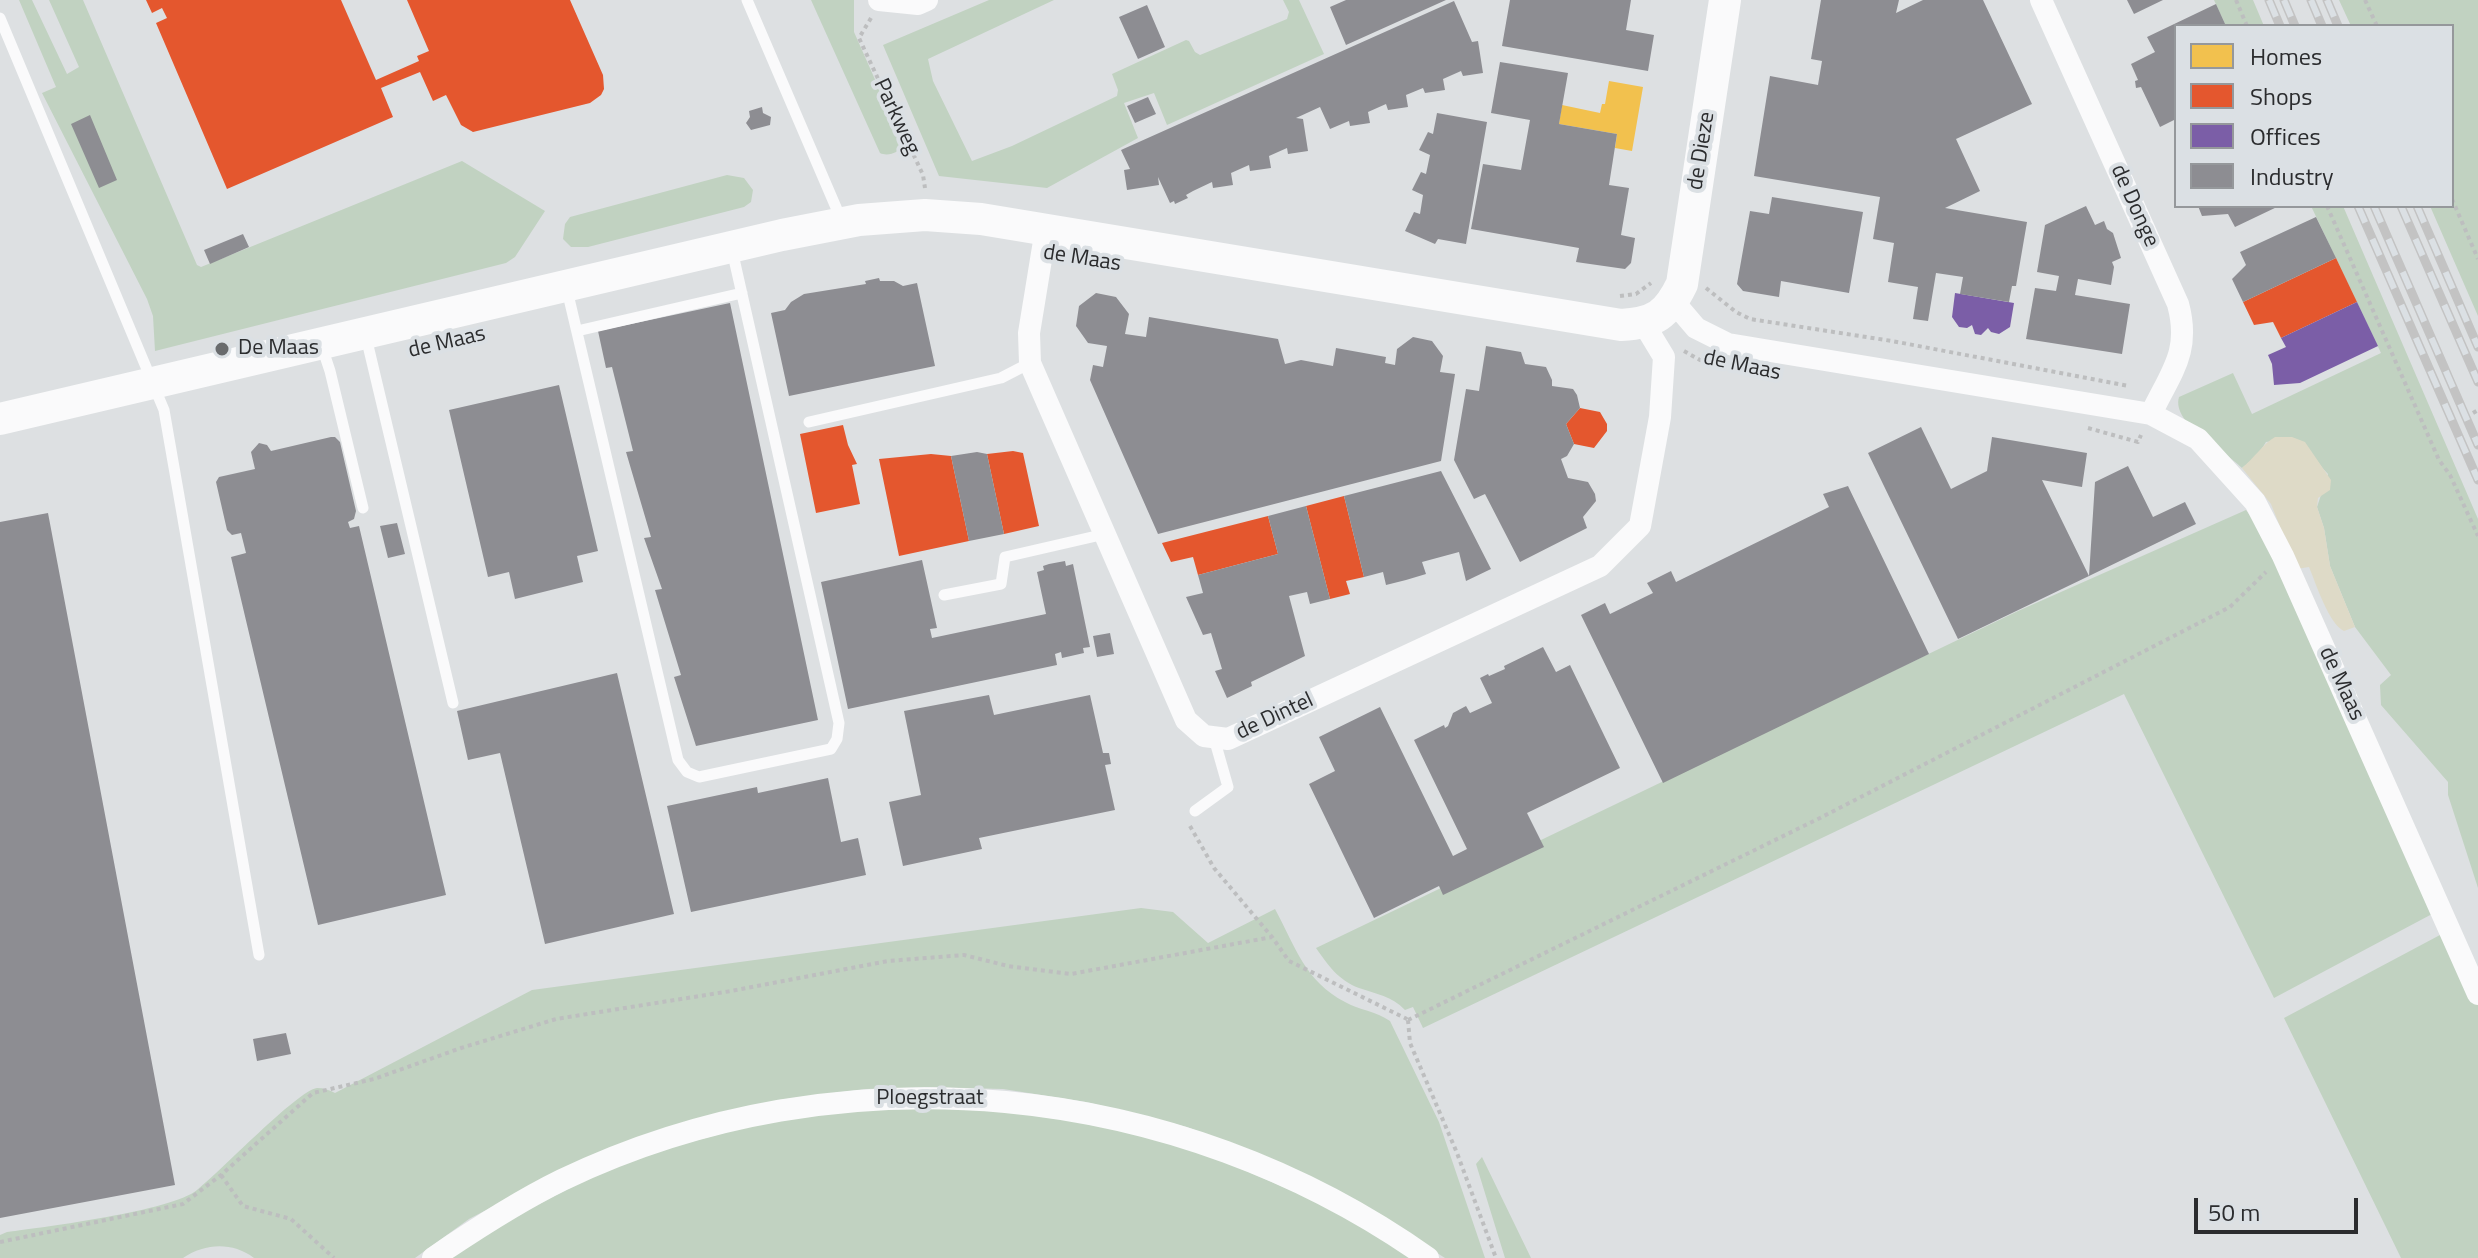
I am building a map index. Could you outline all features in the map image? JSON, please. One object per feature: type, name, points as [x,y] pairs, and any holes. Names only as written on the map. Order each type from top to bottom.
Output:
[{"type":"street","points":[[880,1],[918,4],[927,0]]},
{"type":"street","name":"de Dieze","points":[[1665,290],[1682,284],[1725,0]]},
{"type":"street","name":"de Donge","points":[[2041,0],[2184,327],[2181,351],[2151,414]]},
{"type":"street","name":"de Maas","points":[[0,419],[731,246],[843,223],[925,215],[981,219],[1621,325],[1644,324]]},
{"type":"street","name":"de Dintel","points":[[1046,229],[1029,333],[1030,363],[1186,720],[1204,736],[1228,739],[1600,566],[1640,526],[1660,417],[1664,357]]},
{"type":"street","name":"de Maas","points":[[1665,290],[1696,328],[1728,344],[2151,414],[2198,439],[2255,502],[2283,556],[2478,994]]},
{"type":"street","points":[[1664,357],[1644,324],[1663,314],[1665,290]]},
{"type":"street","name":"Ploegstraat","points":[[433,1258],[474,1229],[561,1181],[623,1154],[687,1132],[782,1110],[867,1099],[929,1096],[1003,1100],[1083,1112],[1186,1136],[1266,1166],[1337,1201],[1428,1258]]},
{"type":"lane","points":[[747,0],[843,223]]},
{"type":"lane","points":[[0,18],[164,410],[259,955]]},
{"type":"lane","points":[[566,285],[678,760],[687,772],[699,777],[831,749],[837,739],[839,723],[731,246]]},
{"type":"lane","points":[[577,331],[742,293]]},
{"type":"lane","points":[[365,333],[453,703]]},
{"type":"lane","points":[[320,343],[330,371],[363,508]]},
{"type":"lane","points":[[809,422],[1001,378],[1030,363]]},
{"type":"lane","points":[[944,595],[1001,584],[1005,557],[1105,534]]},
{"type":"lane","points":[[1195,811],[1228,787],[1214,738]]},
{"type":"path","points":[[2236,0],[2246,24]]},
{"type":"path","points":[[2365,0],[2376,24]]},
{"type":"path","name":"Parkweg","points":[[880,1],[859,38],[923,175],[925,215]]},
{"type":"path","points":[[2454,204],[2478,259]]},
{"type":"path","points":[[2328,208],[2439,460],[2450,475],[2478,536]]},
{"type":"path","points":[[1708,288],[1736,312],[1750,319],[1892,341],[2128,386],[2138,389],[2151,414],[2138,442],[2076,426]]},
{"type":"path","points":[[1612,297],[1665,290]]},
{"type":"path","name":"de Maas","points":[[1664,357],[1682,350],[1700,360],[1724,365]]},
{"type":"path","points":[[1408,1020],[1820,818],[2230,607],[2283,556]]},
{"type":"path","points":[[1195,811],[1188,822],[1214,868],[1289,961],[1408,1020]]},
{"type":"path","points":[[0,1242],[183,1204],[221,1175],[313,1093],[374,1079],[556,1019],[731,991],[888,961],[964,955],[1008,966],[1071,974],[1272,937]]},
{"type":"path","points":[[1408,1020],[1410,1043],[1457,1153],[1496,1258]]},
{"type":"path","points":[[221,1175],[243,1206],[291,1219],[334,1258]]},
{"type":"green space","points":[[19,0],[32,0],[67,74],[79,67],[49,0],[83,0],[197,265],[201,267],[462,161],[545,211],[515,257],[506,263],[155,351],[153,316],[147,299],[42,93],[56,87]]},
{"type":"green space","points":[[811,0],[854,0],[854,32],[904,145],[897,152],[880,153]]},
{"type":"green space","points":[[989,0],[1054,0],[928,59],[933,81],[972,161],[1012,146],[1117,96],[1112,74],[1186,40],[1200,55],[1287,19],[1289,12],[1283,0],[1299,0],[1324,54],[1167,125],[1154,93],[1124,103],[1138,138],[1047,188],[939,176],[883,45]]},
{"type":"green space","points":[[2214,0],[2253,0],[2263,24],[2225,24]]},
{"type":"green space","points":[[2339,0],[2478,0],[2478,316],[2431,208],[2454,208],[2454,24],[2350,24]]},
{"type":"green space","points":[[727,175],[744,178],[753,190],[751,202],[744,207],[588,247],[571,247],[563,239],[565,224],[570,217]]},
{"type":"green space","points":[[2312,208],[2344,208],[2478,519],[2478,888],[2448,795],[2448,782],[2381,705],[2380,685],[2391,675],[2355,627],[2330,566],[2317,507],[2328,474],[2304,444],[2292,439],[2266,442],[2258,455],[2242,468],[2191,427],[2179,407],[2179,397],[2233,373],[2252,414],[2381,353]]},
{"type":"green space","points":[[2246,510],[2264,534],[2434,913],[2274,998],[2124,694],[1423,1028],[1413,1007],[1405,1010],[1389,998],[1345,981],[1316,948],[2018,611]]},
{"type":"green space","points":[[1141,908],[1173,912],[1208,943],[1275,909],[1303,962],[1320,984],[1345,1002],[1390,1021],[1439,1122],[1485,1258],[1445,1258],[1341,1192],[1269,1159],[1187,1127],[1086,1102],[1003,1089],[930,1087],[866,1089],[779,1100],[683,1123],[619,1145],[557,1173],[469,1219],[415,1258],[254,1258],[237,1249],[219,1246],[201,1249],[183,1258],[0,1258],[0,1235],[7,1232],[107,1217],[183,1198],[197,1190],[307,1092],[317,1088],[335,1093],[532,990]]},
{"type":"green space","points":[[2455,927],[2478,979],[2478,1258],[2401,1258],[2284,1018]]},
{"type":"green space","points":[[869,1107],[1002,1107],[1182,1143],[1334,1209],[1414,1258],[447,1258],[479,1235],[624,1160],[783,1117]]},
{"type":"green space","points":[[1482,1157],[1531,1258],[1505,1258],[1476,1164]]},
{"type":"sand","points":[[2275,437],[2292,437],[2305,442],[2331,480],[2330,490],[2318,498],[2317,507],[2330,566],[2355,627],[2344,631],[2333,620],[2309,567],[2297,569],[2271,504],[2242,468]]},
{"type":"building: Homes","points":[[1609,81],[1643,87],[1632,151],[1615,148],[1617,134],[1559,124],[1562,105],[1600,113]]},
{"type":"building: Shops","points":[[146,0],[341,0],[376,80],[419,61],[417,56],[429,51],[407,0],[570,0],[603,75],[604,89],[590,103],[473,132],[461,125],[446,95],[433,101],[420,72],[381,88],[393,117],[227,189],[156,23],[167,18],[162,8],[152,13]]},
{"type":"building: Shops","points":[[2336,258],[2357,302],[2281,338],[2273,322],[2254,325],[2243,302]]},
{"type":"building: Shops","points":[[1580,408],[1600,412],[1607,424],[1607,431],[1594,448],[1574,444],[1566,424]]},
{"type":"building: Shops","points":[[843,425],[857,464],[852,465],[860,504],[816,513],[800,434]]},
{"type":"building: Shops","points":[[1023,453],[1039,526],[1004,534],[987,454]]},
{"type":"building: Shops","points":[[931,454],[951,456],[969,541],[899,556],[879,459]]},
{"type":"building: Shops","points":[[1344,496],[1364,577],[1346,581],[1350,594],[1330,599],[1306,506]]},
{"type":"building: Shops","points":[[1268,516],[1278,554],[1198,575],[1193,557],[1171,562],[1162,543]]},
{"type":"building: Offices","points":[[1955,293],[2014,303],[2010,327],[1999,334],[1988,328],[1981,335],[1975,334],[1972,325],[1959,327],[1952,317]]},
{"type":"building: Offices","points":[[2357,302],[2378,346],[2300,383],[2274,385],[2268,355],[2286,347],[2281,338]]},
{"type":"building: Industry","points":[[1346,0],[1446,0],[1346,45],[1330,7]]},
{"type":"building: Industry","points":[[1510,0],[1631,0],[1626,30],[1654,35],[1648,71],[1502,46]]},
{"type":"building: Industry","points":[[1821,0],[1899,0],[1896,13],[1923,0],[1983,0],[2032,104],[1956,139],[1980,191],[1945,208],[2027,222],[2016,286],[2012,286],[2009,302],[1960,294],[1963,277],[1936,273],[1928,321],[1913,319],[1918,287],[1888,282],[1894,243],[1873,239],[1880,197],[1754,176],[1770,76],[1818,85],[1822,61],[1811,59]]},
{"type":"building: Industry","points":[[2127,0],[2163,0],[2134,14]]},
{"type":"building: Industry","points":[[1454,1],[1472,42],[1478,41],[1483,73],[1463,76],[1461,71],[1443,79],[1445,90],[1425,93],[1423,88],[1406,95],[1408,107],[1388,110],[1386,104],[1368,112],[1370,123],[1350,126],[1349,121],[1330,129],[1320,107],[1296,118],[1303,119],[1308,151],[1288,154],[1287,148],[1269,156],[1271,168],[1250,171],[1249,165],[1231,173],[1233,185],[1213,188],[1212,182],[1175,204],[1174,201],[1170,203],[1158,177],[1159,185],[1127,190],[1124,170],[1130,169],[1121,150]]},
{"type":"building: Industry","points":[[2216,4],[2225,24],[2174,24]]},
{"type":"building: Industry","points":[[1147,5],[1165,47],[1138,59],[1119,17]]},
{"type":"building: Industry","points":[[2174,24],[2174,120],[2160,127],[2141,87],[2136,88],[2135,81],[2138,80],[2131,64],[2155,52],[2147,37]]},
{"type":"building: Industry","points":[[1500,62],[1568,73],[1559,124],[1617,134],[1609,185],[1629,188],[1621,235],[1635,238],[1631,263],[1625,269],[1576,262],[1579,248],[1471,229],[1483,164],[1521,170],[1530,120],[1491,113]]},
{"type":"building: Industry","points":[[1148,97],[1156,114],[1135,123],[1127,106]]},
{"type":"building: Industry","points":[[762,107],[763,113],[771,117],[770,125],[751,130],[746,123],[750,117],[749,111]]},
{"type":"building: Industry","points":[[1437,113],[1487,122],[1466,244],[1438,239],[1435,244],[1405,231],[1414,212],[1420,214],[1423,195],[1412,190],[1421,172],[1426,174],[1430,155],[1419,150],[1428,132],[1433,134]]},
{"type":"building: Industry","points":[[90,115],[117,180],[99,188],[71,124]]},
{"type":"building: Industry","points":[[1772,197],[1863,212],[1849,293],[1781,281],[1779,297],[1743,291],[1737,284],[1750,211],[1769,214]]},
{"type":"building: Industry","points":[[2086,206],[2095,225],[2104,221],[2113,233],[2121,258],[2112,262],[2111,285],[2078,279],[2075,295],[2130,304],[2122,354],[2026,339],[2035,288],[2056,291],[2059,276],[2037,272],[2045,225]]},
{"type":"building: Industry","points":[[2199,208],[2275,208],[2235,227],[2228,214],[2202,216]]},
{"type":"building: Industry","points":[[2316,217],[2336,258],[2243,302],[2232,279],[2246,265],[2240,252]]},
{"type":"building: Industry","points":[[243,234],[249,247],[210,264],[204,250]]},
{"type":"building: Industry","points":[[879,278],[880,281],[894,281],[903,286],[917,283],[935,366],[789,396],[771,313],[785,310],[804,294],[866,284],[865,281]]},
{"type":"building: Industry","points":[[1096,293],[1116,297],[1129,314],[1125,334],[1146,337],[1149,317],[1278,339],[1285,364],[1301,360],[1333,366],[1336,348],[1386,357],[1385,363],[1395,365],[1397,349],[1413,337],[1432,341],[1443,356],[1440,372],[1455,374],[1441,461],[1158,534],[1090,380],[1093,365],[1103,367],[1107,346],[1088,343],[1076,326],[1079,306]]},
{"type":"building: Industry","points":[[730,303],[818,720],[696,746],[674,677],[681,675],[655,590],[662,589],[644,538],[651,537],[626,452],[633,451],[612,367],[606,368],[598,331]]},
{"type":"building: Industry","points":[[1486,346],[1521,352],[1525,364],[1546,367],[1552,386],[1573,389],[1580,408],[1566,424],[1574,444],[1567,456],[1561,459],[1568,478],[1588,482],[1595,494],[1596,501],[1583,517],[1587,528],[1520,562],[1485,494],[1474,499],[1454,460],[1466,389],[1479,391]]},
{"type":"building: Industry","points":[[559,385],[598,551],[577,556],[583,582],[515,599],[509,572],[488,577],[449,410]]},
{"type":"building: Industry","points":[[1921,427],[1951,489],[1987,471],[1992,437],[2087,453],[2082,487],[2042,480],[2089,576],[1958,639],[1868,453]]},
{"type":"building: Industry","points":[[331,437],[340,442],[356,511],[354,519],[348,522],[350,528],[359,526],[446,895],[318,925],[231,557],[246,553],[241,533],[232,535],[227,530],[216,482],[219,477],[255,469],[251,452],[259,443],[267,445],[271,451]]},
{"type":"building: Industry","points":[[977,452],[987,454],[1004,534],[969,541],[951,456]]},
{"type":"building: Industry","points":[[2128,466],[2153,517],[2185,502],[2196,524],[2089,576],[2095,482]]},
{"type":"building: Industry","points":[[1441,471],[1491,569],[1466,581],[1459,552],[1422,562],[1426,574],[1406,580],[1386,585],[1383,572],[1364,577],[1344,496]]},
{"type":"building: Industry","points":[[1848,486],[1929,654],[1663,783],[1581,615],[1605,603],[1610,614],[1653,593],[1647,583],[1671,571],[1676,582],[1829,507],[1823,494]]},
{"type":"building: Industry","points":[[1306,506],[1330,599],[1310,604],[1307,592],[1289,596],[1305,656],[1251,682],[1252,686],[1227,698],[1215,671],[1222,669],[1211,633],[1203,635],[1186,597],[1203,593],[1198,575],[1278,554],[1268,516]]},
{"type":"building: Industry","points":[[48,513],[175,1185],[0,1218],[0,522]]},
{"type":"building: Industry","points":[[397,523],[405,554],[388,558],[380,526]]},
{"type":"building: Industry","points":[[922,560],[937,628],[930,629],[932,638],[1046,614],[1037,572],[1049,564],[1065,561],[1066,566],[1073,564],[1090,647],[1083,648],[1084,653],[1062,658],[1061,652],[1055,654],[1057,665],[848,709],[821,582]]},
{"type":"building: Industry","points":[[1110,633],[1114,654],[1097,657],[1093,636]]},
{"type":"building: Industry","points":[[1543,647],[1556,672],[1570,665],[1620,768],[1527,813],[1544,847],[1443,895],[1439,886],[1374,918],[1309,784],[1335,771],[1319,737],[1380,707],[1453,856],[1467,849],[1414,740],[1444,725],[1445,728],[1453,713],[1466,706],[1470,713],[1492,703],[1480,678],[1505,669],[1504,666]]},
{"type":"building: Industry","points":[[617,673],[674,914],[545,944],[500,753],[468,760],[457,711]]},
{"type":"building: Industry","points":[[989,695],[994,715],[1090,695],[1103,753],[1109,753],[1111,764],[1105,765],[1115,810],[979,838],[982,849],[903,866],[889,802],[921,795],[904,711]]},
{"type":"building: Industry","points":[[828,778],[841,842],[858,838],[866,875],[691,912],[667,806],[757,787],[758,793]]},
{"type":"building: Industry","points":[[286,1033],[291,1054],[257,1061],[253,1039]]},
{"type":"railway","points":[[2269,0],[2279,24]]},
{"type":"railway","points":[[2284,0],[2294,24]]},
{"type":"railway","points":[[2311,0],[2321,24]]},
{"type":"railway","points":[[2327,0],[2337,24]]},
{"type":"railway","points":[[2359,208],[2478,480]]},
{"type":"railway","points":[[2375,208],[2478,445]]},
{"type":"railway","points":[[2402,208],[2478,382]]},
{"type":"railway","points":[[2418,208],[2478,347]]},
{"type":"place","name":"De Maas","points":[[222,349]]}]
